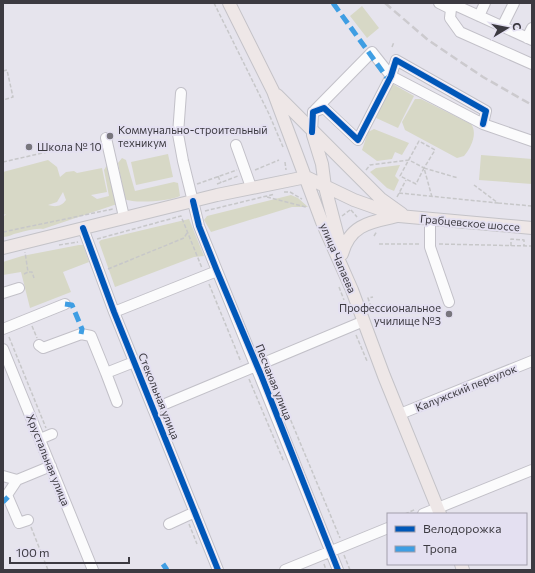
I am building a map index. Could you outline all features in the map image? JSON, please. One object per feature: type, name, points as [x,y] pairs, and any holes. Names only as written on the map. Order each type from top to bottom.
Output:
[{"type":"main road","points":[[229,3],[273,91]]},
{"type":"main road","name":"Грабцевское шоссе","points":[[273,91],[312,132],[381,199],[403,217],[532,228]]},
{"type":"main road","name":"улица Чапаева","points":[[273,91],[322,222],[352,290],[439,511]]},
{"type":"main road","points":[[312,132],[322,164],[325,187],[352,290]]},
{"type":"main road","points":[[3,248],[83,228],[122,212],[193,201],[251,187],[306,177],[376,210],[403,217]]},
{"type":"main road","points":[[342,254],[345,244],[356,230],[363,226],[403,217]]},
{"type":"street","points":[[439,3],[454,6],[530,39],[532,28]]},
{"type":"street","points":[[479,16],[485,3]]},
{"type":"street","points":[[502,27],[514,3]]},
{"type":"street","points":[[454,6],[450,18],[460,32],[532,64]]},
{"type":"street","points":[[312,132],[313,112],[372,52],[391,76],[483,124],[532,141]]},
{"type":"street","points":[[313,112],[324,108],[358,140],[391,76],[396,60],[486,111],[483,124]]},
{"type":"street","name":"Песчаная улица","points":[[181,93],[178,134],[200,226],[338,570]]},
{"type":"street","points":[[106,138],[122,212]]},
{"type":"street","points":[[236,145],[251,187]]},
{"type":"street","points":[[430,220],[430,244],[449,302]]},
{"type":"street","name":"Стекольная улица","points":[[83,228],[114,312],[218,570]]},
{"type":"street","points":[[114,312],[217,271]]},
{"type":"street","points":[[3,293],[19,288]]},
{"type":"street","points":[[4,328],[65,304]]},
{"type":"street","points":[[153,409],[364,321]]},
{"type":"street","points":[[39,345],[43,348],[81,334],[91,336],[117,402]]},
{"type":"street","name":"Хрустальная улица","points":[[3,349],[47,436],[50,466],[93,570]]},
{"type":"street","name":"Калужский переулок","points":[[400,414],[532,361]]},
{"type":"street","points":[[106,373],[134,362]]},
{"type":"street","points":[[28,520],[19,524],[7,495],[17,480],[50,466]]},
{"type":"street","points":[[428,513],[439,511],[532,470]]},
{"type":"street","points":[[3,476],[17,480]]},
{"type":"street","points":[[169,524],[195,512]]},
{"type":"street","points":[[285,570],[387,528]]},
{"type":"path","points":[[214,3],[269,114],[284,151]]},
{"type":"path","points":[[392,46],[394,42]]},
{"type":"path","points":[[3,71],[7,70],[13,98],[3,100]]},
{"type":"path","points":[[419,141],[435,150],[416,184],[400,176],[409,160],[419,141]]},
{"type":"path","points":[[3,162],[47,152]]},
{"type":"path","points":[[190,187],[218,176],[246,170],[279,160]]},
{"type":"path","points":[[364,172],[370,166],[409,160],[424,168],[458,178]]},
{"type":"path","points":[[424,168],[432,197]]},
{"type":"path","points":[[215,185],[246,170]]},
{"type":"path","points":[[218,176],[220,183]]},
{"type":"path","points":[[395,200],[406,179]]},
{"type":"path","points":[[474,185],[498,203]]},
{"type":"path","points":[[203,212],[208,209],[265,197],[290,192],[301,196],[307,207],[265,197]]},
{"type":"path","points":[[399,193],[532,206]]},
{"type":"path","points":[[3,232],[122,212]]},
{"type":"path","points":[[97,244],[96,239],[100,237],[181,216],[242,362],[240,366]]},
{"type":"path","points":[[106,270],[184,238],[187,233]]},
{"type":"path","points":[[511,246],[511,240],[524,240],[524,246]]},
{"type":"path","points":[[55,246],[84,242]]},
{"type":"path","points":[[379,244],[532,246]]},
{"type":"path","points":[[25,252],[28,272]]},
{"type":"path","points":[[24,274],[32,272],[34,278]]},
{"type":"path","points":[[337,281],[345,303]]},
{"type":"path","points":[[371,307],[368,298],[373,297]]},
{"type":"path","points":[[29,318],[39,345]]},
{"type":"path","points":[[4,328],[47,436]]},
{"type":"path","points":[[272,368],[271,374],[338,537],[342,540]]},
{"type":"path","points":[[245,378],[250,380],[285,465]]},
{"type":"path","points":[[28,520],[48,570]]},
{"type":"green space","points":[[362,6],[379,28],[367,38],[350,16]]},
{"type":"green space","points":[[391,83],[414,96],[398,128],[374,117]]},
{"type":"green space","points":[[415,99],[421,99],[471,124],[474,136],[469,149],[464,156],[457,158],[405,130],[402,122]]},
{"type":"green space","points":[[374,129],[409,143],[402,155],[395,152],[392,159],[377,161],[362,150],[368,132]]},
{"type":"green space","points":[[168,154],[173,177],[136,185],[131,162]]},
{"type":"green space","points":[[481,155],[532,159],[532,184],[479,180]]},
{"type":"green space","points":[[122,158],[126,160],[135,191],[174,182],[178,183],[180,196],[152,201],[130,201],[125,199],[118,163]]},
{"type":"green space","points":[[48,160],[57,167],[60,177],[66,172],[74,171],[77,173],[102,168],[107,192],[91,195],[97,199],[109,196],[104,170],[107,165],[110,169],[117,204],[43,229],[30,230],[3,237],[3,217],[6,214],[3,215],[3,172]],"holes":[[[63,192],[66,200],[58,206],[48,205],[57,202]]]},
{"type":"green space","points":[[400,165],[395,176],[399,180],[394,191],[387,188],[370,172],[376,168]]},
{"type":"green space","points":[[291,195],[298,198],[308,207],[292,207],[211,232],[204,220],[207,216]]},
{"type":"green space","points":[[189,219],[204,256],[194,257],[115,287],[99,242],[101,240]]},
{"type":"green space","points":[[83,245],[89,262],[63,272],[71,292],[30,308],[21,272],[3,275],[3,262],[22,256]]},
{"type":"railway","points":[[385,3],[428,40],[483,77],[532,105]]},
{"type":"marked path","points":[[333,3],[388,79]]},
{"type":"marked path","points":[[65,304],[72,305],[82,329],[81,334]]},
{"type":"marked path","points":[[3,502],[8,497]]},
{"type":"marked path","points":[[163,564],[167,570]]},
{"type":"cycle path","points":[[312,132],[313,112],[324,108],[358,140],[391,76],[396,60],[486,111],[483,124]]},
{"type":"cycle path","points":[[193,201],[199,226],[261,375],[338,570]]},
{"type":"cycle path","points":[[83,228],[114,312],[218,570]]},
{"type":"place","name":"Коммунально-строительный техникум","points":[[110,136]]},
{"type":"place","name":"Школа № 10","points":[[29,147]]},
{"type":"place","name":"Профессиональное училище №3","points":[[449,314]]}]
